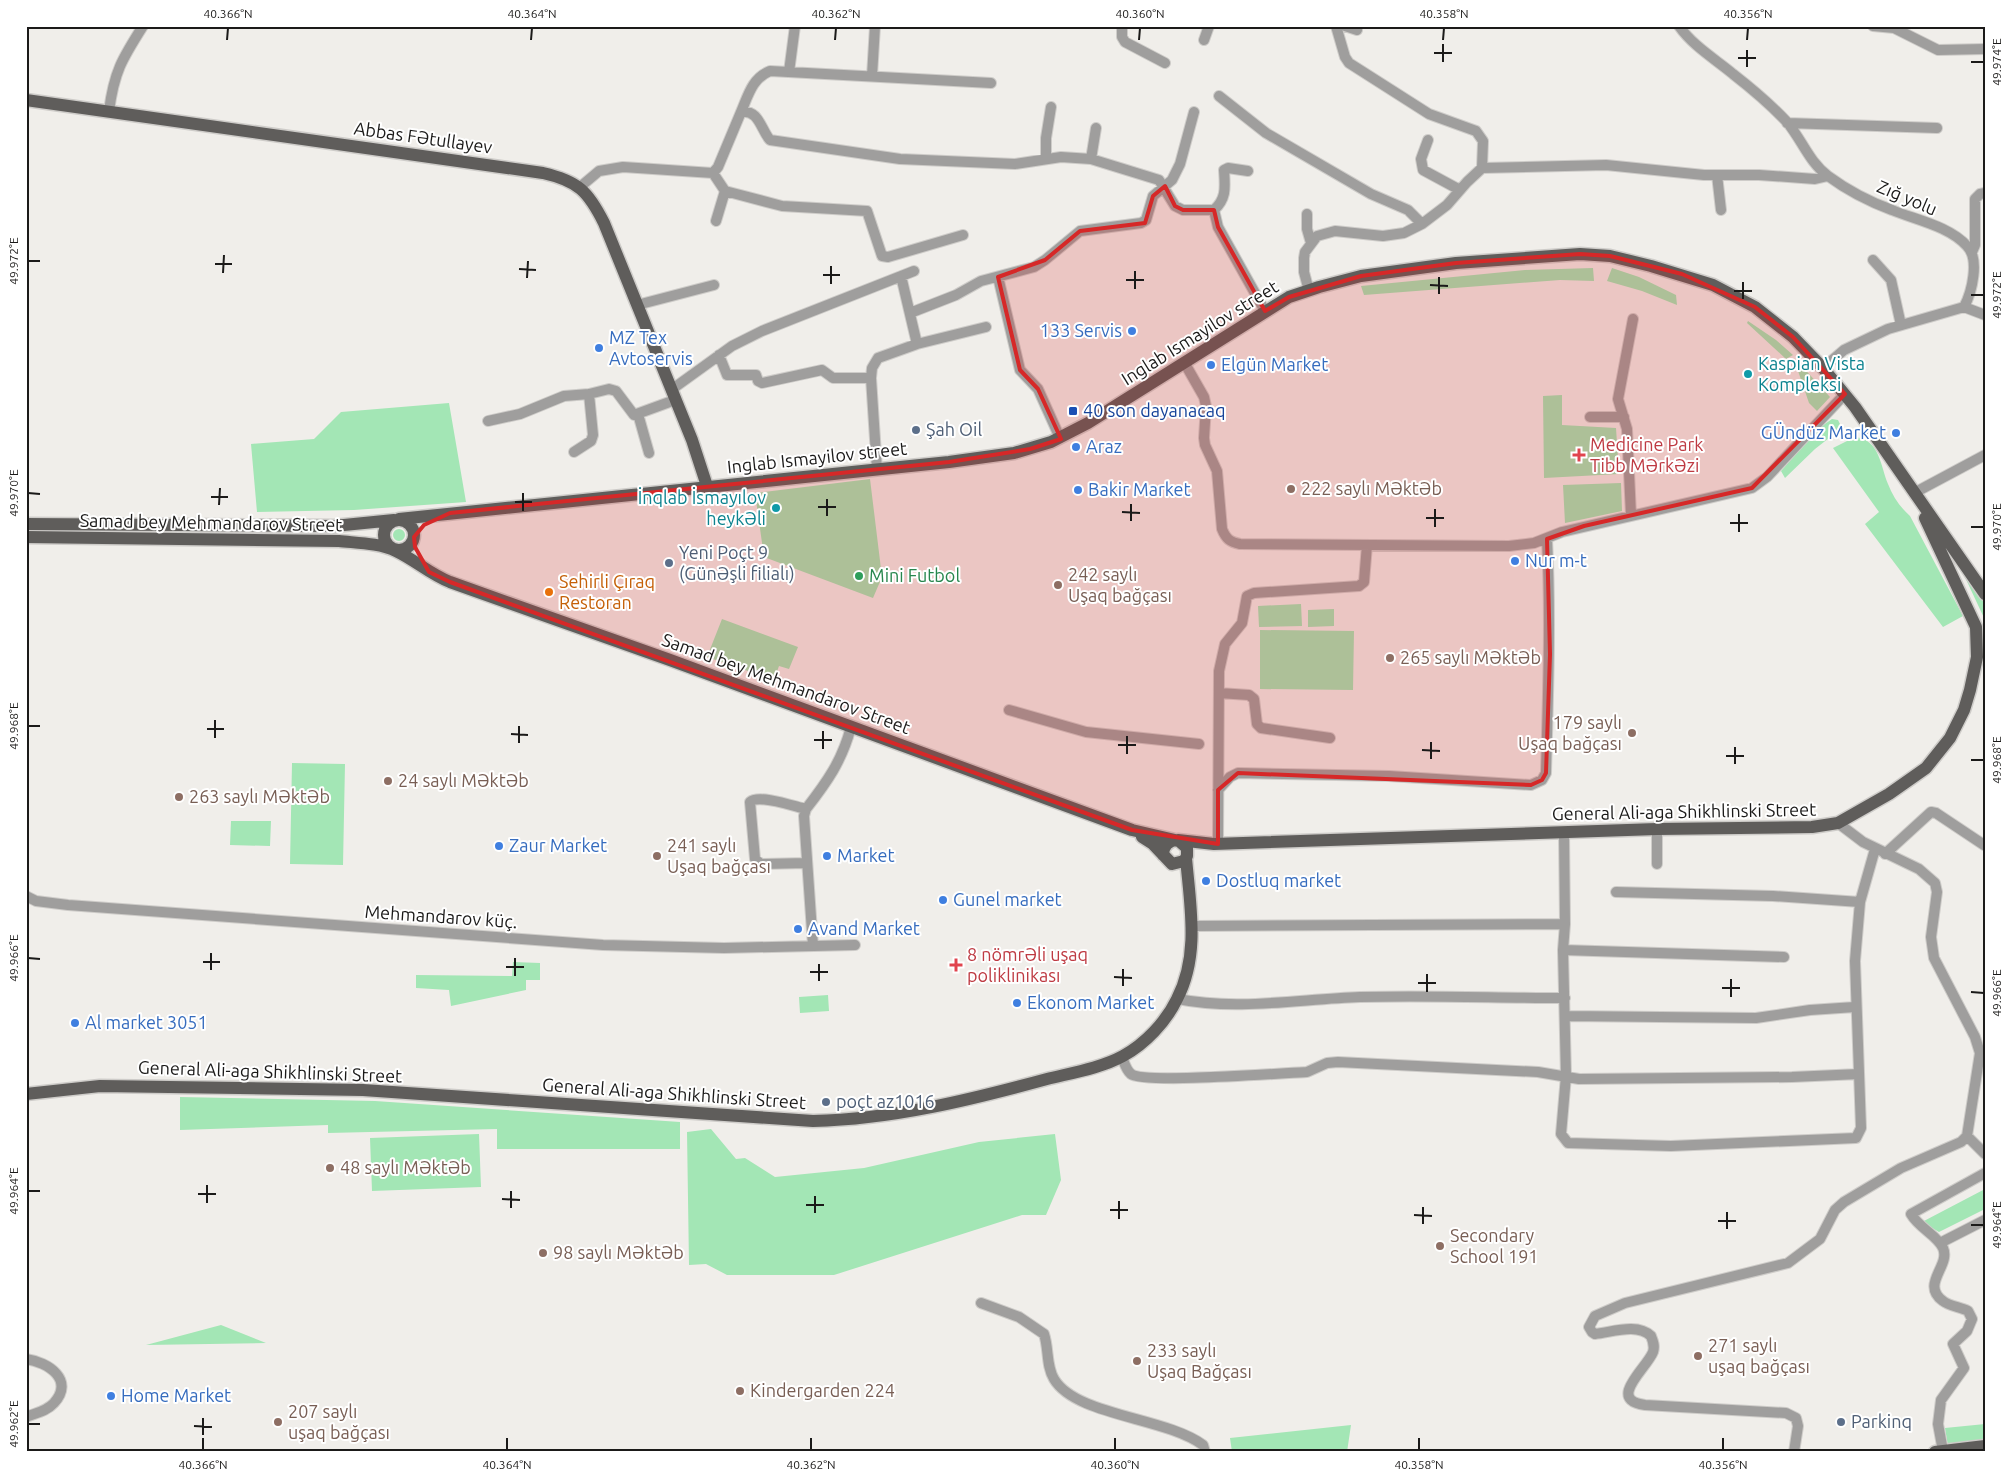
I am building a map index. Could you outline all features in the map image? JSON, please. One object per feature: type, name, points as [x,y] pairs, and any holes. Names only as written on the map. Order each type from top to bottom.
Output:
[{"type":"main road","name":"Abbas Fətullayev","points":[[26,100],[543,173],[571,181],[591,198],[604,223],[700,462],[707,486]]},
{"type":"main road","name":"Inglab Ismayilov street","points":[[397,520],[707,486],[877,470],[995,456],[1040,447],[1060,438],[1289,297],[1362,276],[1456,263],[1580,254],[1610,256],[1682,274],[1736,296],[1776,322],[1823,368],[1845,394],[1914,493]]},
{"type":"main road","points":[[1914,493],[1985,594]]},
{"type":"main road","name":"General Ali-aga Shikhlinski Street","points":[[1216,844],[1657,829],[1812,827],[1838,823],[1911,781],[1933,761],[1950,738],[1964,710],[1980,670],[1976,627],[1914,493]]},
{"type":"main road","points":[[429,572],[417,553],[414,537],[409,523],[397,520],[386,526],[384,535],[387,544],[394,550],[405,549],[410,546],[414,537],[424,525],[450,513]]},
{"type":"main road","name":"Samad bey Mehmandarov Street","points":[[26,524],[334,526],[397,520]]},
{"type":"main road","name":"Samad bey Mehmandarov Street","points":[[26,537],[339,542],[394,550],[429,572],[450,582],[1132,830]]},
{"type":"main road","points":[[1132,830],[1177,840],[1216,844]]},
{"type":"main road","points":[[1132,830],[1152,844],[1166,858],[1189,891]]},
{"type":"main road","points":[[1166,858],[1167,843],[1177,840],[1185,845],[1187,857]]},
{"type":"main road","points":[[1166,858],[1180,864],[1187,857],[1216,844]]},
{"type":"main road","name":"General Ali-aga Shikhlinski Street","points":[[26,1094],[100,1086],[364,1090],[764,1118],[842,1120],[930,1108],[1050,1078],[1122,1057],[1140,1045],[1155,1030],[1178,998],[1188,964],[1192,926],[1187,857]]},
{"type":"main road","points":[[1939,1451],[1985,1446]]},
{"type":"street","points":[[109,111],[113,84],[120,62],[143,26]]},
{"type":"street","points":[[789,72],[795,26]]},
{"type":"street","points":[[872,76],[875,26]]},
{"type":"street","points":[[1122,26],[1122,37],[1125,42],[1165,63]]},
{"type":"street","points":[[1204,40],[1209,26]]},
{"type":"street","points":[[1309,291],[1304,272],[1304,258],[1311,243],[1317,236],[1325,232],[1336,231],[1395,236],[1422,224],[1447,205],[1482,168],[1483,142],[1476,131],[1429,114],[1349,63],[1345,57],[1336,26]]},
{"type":"street","points":[[1345,26],[1357,30]]},
{"type":"street","name":"Zığ yolu","points":[[1679,26],[1704,52],[1733,74],[1787,123],[1807,154],[1828,176],[1876,203],[1938,228],[1963,242],[1972,252]]},
{"type":"street","points":[[1873,26],[1894,28],[1938,50],[1985,50]]},
{"type":"street","points":[[713,173],[718,167],[754,82],[763,73],[770,71],[991,82]]},
{"type":"street","points":[[1219,96],[1266,133],[1371,194],[1408,210],[1422,224]]},
{"type":"street","points":[[1046,159],[1046,138],[1051,107]]},
{"type":"street","points":[[741,112],[752,113],[770,140],[900,159],[1015,164],[1061,156],[1091,158],[1151,176],[1165,186],[1175,206],[1183,210],[1214,210],[1221,204],[1225,194],[1224,170],[1228,168],[1248,171]]},
{"type":"street","points":[[910,313],[956,296],[981,281],[1040,264],[1080,231],[1141,223],[1146,220],[1153,196],[1172,180],[1180,164],[1194,112]]},
{"type":"street","points":[[1787,123],[1937,128]]},
{"type":"street","points":[[1091,158],[1096,128]]},
{"type":"street","points":[[1428,140],[1421,159],[1423,170],[1460,190]]},
{"type":"street","points":[[1482,168],[1606,166],[1717,175],[1759,175],[1815,179],[1828,176]]},
{"type":"street","points":[[580,187],[600,172],[623,167],[713,173]]},
{"type":"street","points":[[713,173],[725,191],[782,206],[868,211],[882,256],[888,257],[963,235]]},
{"type":"street","points":[[1717,175],[1721,210]]},
{"type":"street","points":[[716,221],[725,191]]},
{"type":"street","points":[[1964,307],[1974,264],[1972,252],[1975,245],[1975,199],[1980,194],[1985,193]]},
{"type":"street","points":[[1214,210],[1218,227],[1265,311]]},
{"type":"street","points":[[1307,214],[1307,229],[1311,243]]},
{"type":"street","points":[[1873,260],[1891,280],[1901,325]]},
{"type":"street","points":[[488,421],[520,414],[564,396],[589,394],[600,390],[616,391],[622,396],[630,412],[638,414],[673,395],[732,346],[762,331],[914,271]]},
{"type":"street","points":[[901,276],[917,344]]},
{"type":"street","points":[[998,277],[1020,370],[1038,389],[1060,438]]},
{"type":"street","points":[[637,305],[714,285]]},
{"type":"street","points":[[1823,368],[1844,350],[1901,325],[1948,314],[1964,307],[1985,315]]},
{"type":"street","points":[[1631,515],[1627,429],[1618,399],[1633,319]]},
{"type":"street","points":[[877,470],[871,378],[872,368],[878,358],[917,344],[986,327]]},
{"type":"street","points":[[719,355],[727,376],[756,375],[758,381],[762,383],[822,370],[827,371],[830,377],[833,378],[871,378]]},
{"type":"street","points":[[1184,362],[1204,397],[1206,406],[1204,445],[1217,471],[1224,536],[1231,542],[1240,544],[1509,546],[1534,543],[1562,532],[1752,488],[1767,477],[1845,394]]},
{"type":"street","points":[[574,452],[590,441],[593,435],[589,394]]},
{"type":"street","points":[[638,414],[649,453]]},
{"type":"street","points":[[1590,417],[1624,417]]},
{"type":"street","points":[[1914,493],[1985,454]]},
{"type":"street","points":[[1218,790],[1230,777],[1238,773],[1389,776],[1531,785],[1542,780],[1546,773],[1550,654],[1547,539]]},
{"type":"street","points":[[1216,844],[1219,671],[1225,644],[1242,623],[1247,596],[1254,593],[1359,586],[1364,582],[1367,545]]},
{"type":"street","points":[[1219,693],[1249,695],[1254,699],[1257,724],[1261,728],[1330,738]]},
{"type":"street","points":[[1009,710],[1086,732],[1199,744]]},
{"type":"street","points":[[813,946],[804,816],[806,809],[834,773],[846,745],[851,727]]},
{"type":"street","points":[[806,809],[762,799],[753,799],[750,802],[755,859],[761,864],[807,863]]},
{"type":"street","points":[[1885,854],[1931,812],[1984,845]]},
{"type":"street","points":[[1794,1452],[1796,1418],[1786,1413],[1645,1405],[1632,1401],[1629,1397],[1629,1387],[1653,1351],[1651,1336],[1640,1330],[1632,1329],[1595,1334],[1592,1332],[1590,1322],[1603,1311],[1626,1303],[1788,1262],[1820,1239],[1835,1210],[1844,1202],[1901,1168],[1961,1142],[1967,1136],[1980,1053],[1975,1037],[1934,958],[1931,937],[1937,892],[1935,882],[1927,874],[1875,849],[1853,836],[1838,823]]},
{"type":"street","points":[[1657,829],[1657,864]]},
{"type":"street","points":[[1564,832],[1565,924],[1563,950],[1566,1076],[1561,1134],[1568,1143],[1671,1146],[1856,1138],[1861,1128],[1855,961],[1860,902],[1875,849]]},
{"type":"street","points":[[1616,892],[1773,896],[1860,902]]},
{"type":"street","name":"Mehmandarov küç.","points":[[26,896],[36,901],[68,905],[603,945],[724,948],[855,946]]},
{"type":"street","points":[[1192,926],[1565,924]]},
{"type":"street","points":[[1563,950],[1784,957]]},
{"type":"street","points":[[1178,998],[1192,1002],[1275,1003],[1359,997],[1565,998]]},
{"type":"street","points":[[1566,1016],[1756,1018],[1810,1010],[1856,1008]]},
{"type":"street","points":[[1122,1057],[1131,1074],[1138,1077],[1307,1072],[1338,1062],[1538,1072],[1579,1079],[1792,1077],[1858,1074]]},
{"type":"street","points":[[1967,1136],[1985,1154]]},
{"type":"street","points":[[1939,1451],[1938,1424],[1941,1400],[1962,1373],[1963,1364],[1953,1344],[1968,1331],[1972,1320],[1968,1311],[1944,1302],[1935,1290],[1935,1278],[1945,1257],[1940,1243],[1919,1227],[1911,1214],[1985,1173]]},
{"type":"street","points":[[1940,1243],[1985,1220]]},
{"type":"street","points":[[980,1303],[1019,1317],[1044,1334],[1051,1374],[1062,1389],[1070,1395],[1111,1411],[1152,1422],[1181,1433],[1203,1445],[1205,1452]]},
{"type":"street","points":[[26,1359],[47,1364],[54,1370],[61,1386],[59,1396],[53,1404],[44,1410],[26,1417]]},
{"type":"highlighted area","points":[[1165,186],[1175,206],[1183,210],[1214,210],[1218,227],[1265,311],[1289,297],[1361,276],[1456,263],[1580,254],[1610,256],[1682,274],[1755,307],[1793,337],[1845,394],[1752,488],[1584,526],[1547,539],[1550,654],[1546,773],[1542,780],[1531,785],[1238,773],[1218,790],[1218,844],[1132,830],[450,582],[429,572],[415,547],[414,537],[424,525],[450,513],[949,462],[1030,449],[1061,439],[1038,389],[1020,370],[998,277],[1045,260],[1080,231],[1145,223],[1153,196]]},
{"type":"green space","points":[[1593,268],[1594,281],[1560,280],[1364,295],[1361,286],[1525,270]]},
{"type":"green space","points":[[1612,268],[1639,277],[1676,295],[1677,305],[1642,291],[1607,281]]},
{"type":"green space","points":[[1748,321],[1776,340],[1793,355],[1786,359],[1747,323]]},
{"type":"green space","points":[[1800,364],[1830,397],[1817,411],[1809,403],[1797,368]]},
{"type":"green space","points":[[1562,395],[1562,425],[1616,428],[1619,474],[1544,478],[1543,396]]},
{"type":"green space","points":[[449,403],[466,502],[354,510],[257,512],[251,444],[314,439],[341,412]]},
{"type":"green space","points":[[1832,419],[1838,420],[1841,426],[1838,431],[1815,449],[1785,478],[1781,471],[1819,428]]},
{"type":"green space","points":[[1855,437],[1870,443],[1875,449],[1892,493],[1910,516],[1963,616],[1943,627],[1865,524],[1879,512],[1833,448]]},
{"type":"green space","points":[[870,479],[882,577],[873,598],[764,557],[755,493]]},
{"type":"green space","points":[[1621,483],[1622,511],[1565,523],[1563,485]]},
{"type":"green space","points":[[401,529],[404,530],[404,540],[397,541],[394,540],[393,533],[394,530]]},
{"type":"green space","points":[[1956,558],[1985,600],[1985,620]]},
{"type":"green space","points":[[1301,604],[1302,626],[1259,627],[1258,606]]},
{"type":"green space","points":[[1334,609],[1334,626],[1308,627],[1308,610]]},
{"type":"green space","points":[[722,619],[798,647],[789,669],[779,666],[774,680],[707,657]]},
{"type":"green space","points":[[1260,630],[1354,631],[1353,690],[1260,689]]},
{"type":"green space","points":[[292,763],[345,764],[343,865],[290,864]]},
{"type":"green space","points":[[231,821],[271,821],[270,846],[230,845]]},
{"type":"green space","points":[[513,962],[540,963],[540,980],[526,980],[526,990],[451,1006],[449,990],[416,988],[416,975],[512,976]]},
{"type":"green space","points":[[828,995],[829,1011],[800,1013],[799,997]]},
{"type":"green space","points":[[180,1097],[375,1101],[680,1122],[680,1149],[497,1149],[497,1129],[328,1133],[328,1125],[180,1130]]},
{"type":"green space","points":[[711,1129],[736,1159],[745,1158],[775,1177],[864,1168],[979,1142],[1055,1134],[1061,1180],[1046,1215],[1022,1215],[834,1275],[727,1275],[706,1264],[689,1265],[687,1132]]},
{"type":"green space","points":[[479,1134],[481,1187],[372,1191],[370,1138]]},
{"type":"green space","points":[[1985,1189],[1985,1209],[1939,1232],[1922,1222]]},
{"type":"green space","points":[[221,1325],[266,1343],[146,1345]]},
{"type":"green space","points":[[1985,1424],[1985,1441],[1948,1446],[1945,1428]]},
{"type":"green space","points":[[1351,1425],[1347,1452],[1232,1452],[1230,1438]]},
{"type":"place","name":"133 Servis","points":[[1132,331]]},
{"type":"place","name":"MZ Tex Avtoservis","points":[[599,348]]},
{"type":"place","name":"Elgün Market","points":[[1211,365]]},
{"type":"place","name":"Kaspian Vista Kompleksi","points":[[1748,374]]},
{"type":"place","name":"40 son dayanacaq","points":[[1073,411]]},
{"type":"place","name":"Şah Oil","points":[[916,430]]},
{"type":"place","name":"GÜndüz Market","points":[[1896,433]]},
{"type":"place","name":"Araz","points":[[1076,447]]},
{"type":"place","name":"Medicine Park Tibb Mərkəzi","points":[[1579,455]]},
{"type":"place","name":"222 saylı Məktəb","points":[[1291,489]]},
{"type":"place","name":"Bakir Market","points":[[1078,490]]},
{"type":"place","name":"İnqlab İsmayılov heykəli","points":[[776,508]]},
{"type":"place","name":"Nur m-t","points":[[1515,561]]},
{"type":"place","name":"Yeni Poçt 9 (Günəşli filialı)","points":[[669,563]]},
{"type":"place","name":"Mini Futbol","points":[[859,576]]},
{"type":"place","name":"242 saylı Uşaq bağçası","points":[[1058,585]]},
{"type":"place","name":"Sehirli Çıraq Restoran","points":[[549,592]]},
{"type":"place","name":"265 saylı Məktəb","points":[[1390,658]]},
{"type":"place","name":"179 saylı Uşaq bağçası","points":[[1632,733]]},
{"type":"place","name":"24 saylı Məktəb","points":[[388,781]]},
{"type":"place","name":"263 saylı Məktəb","points":[[179,797]]},
{"type":"place","name":"Zaur Market","points":[[499,846]]},
{"type":"place","name":"241 saylı Uşaq bağçası","points":[[657,856]]},
{"type":"place","name":"Market","points":[[827,856]]},
{"type":"place","name":"Dostluq market","points":[[1206,881]]},
{"type":"place","name":"Gunel market","points":[[943,900]]},
{"type":"place","name":"Avand Market","points":[[798,929]]},
{"type":"place","name":"8 nömrəli uşaq poliklinikası","points":[[956,965]]},
{"type":"place","name":"Ekonom Market","points":[[1017,1003]]},
{"type":"place","name":"Al market 3051","points":[[75,1023]]},
{"type":"place","name":"poçt az1016","points":[[826,1102]]},
{"type":"place","name":"48 saylı Məktəb","points":[[330,1168]]},
{"type":"place","name":"Secondary School 191","points":[[1440,1246]]},
{"type":"place","name":"98 saylı Məktəb","points":[[543,1253]]},
{"type":"place","name":"271 saylı uşaq bağçası","points":[[1698,1356]]},
{"type":"place","name":"233 saylı Uşaq Bağçası","points":[[1137,1361]]},
{"type":"place","name":"Kindergarden 224","points":[[740,1391]]},
{"type":"place","name":"Home Market","points":[[111,1396]]},
{"type":"place","name":"207 saylı uşaq bağçası","points":[[278,1422]]},
{"type":"place","name":"Parkinq","points":[[1841,1422]]}]
